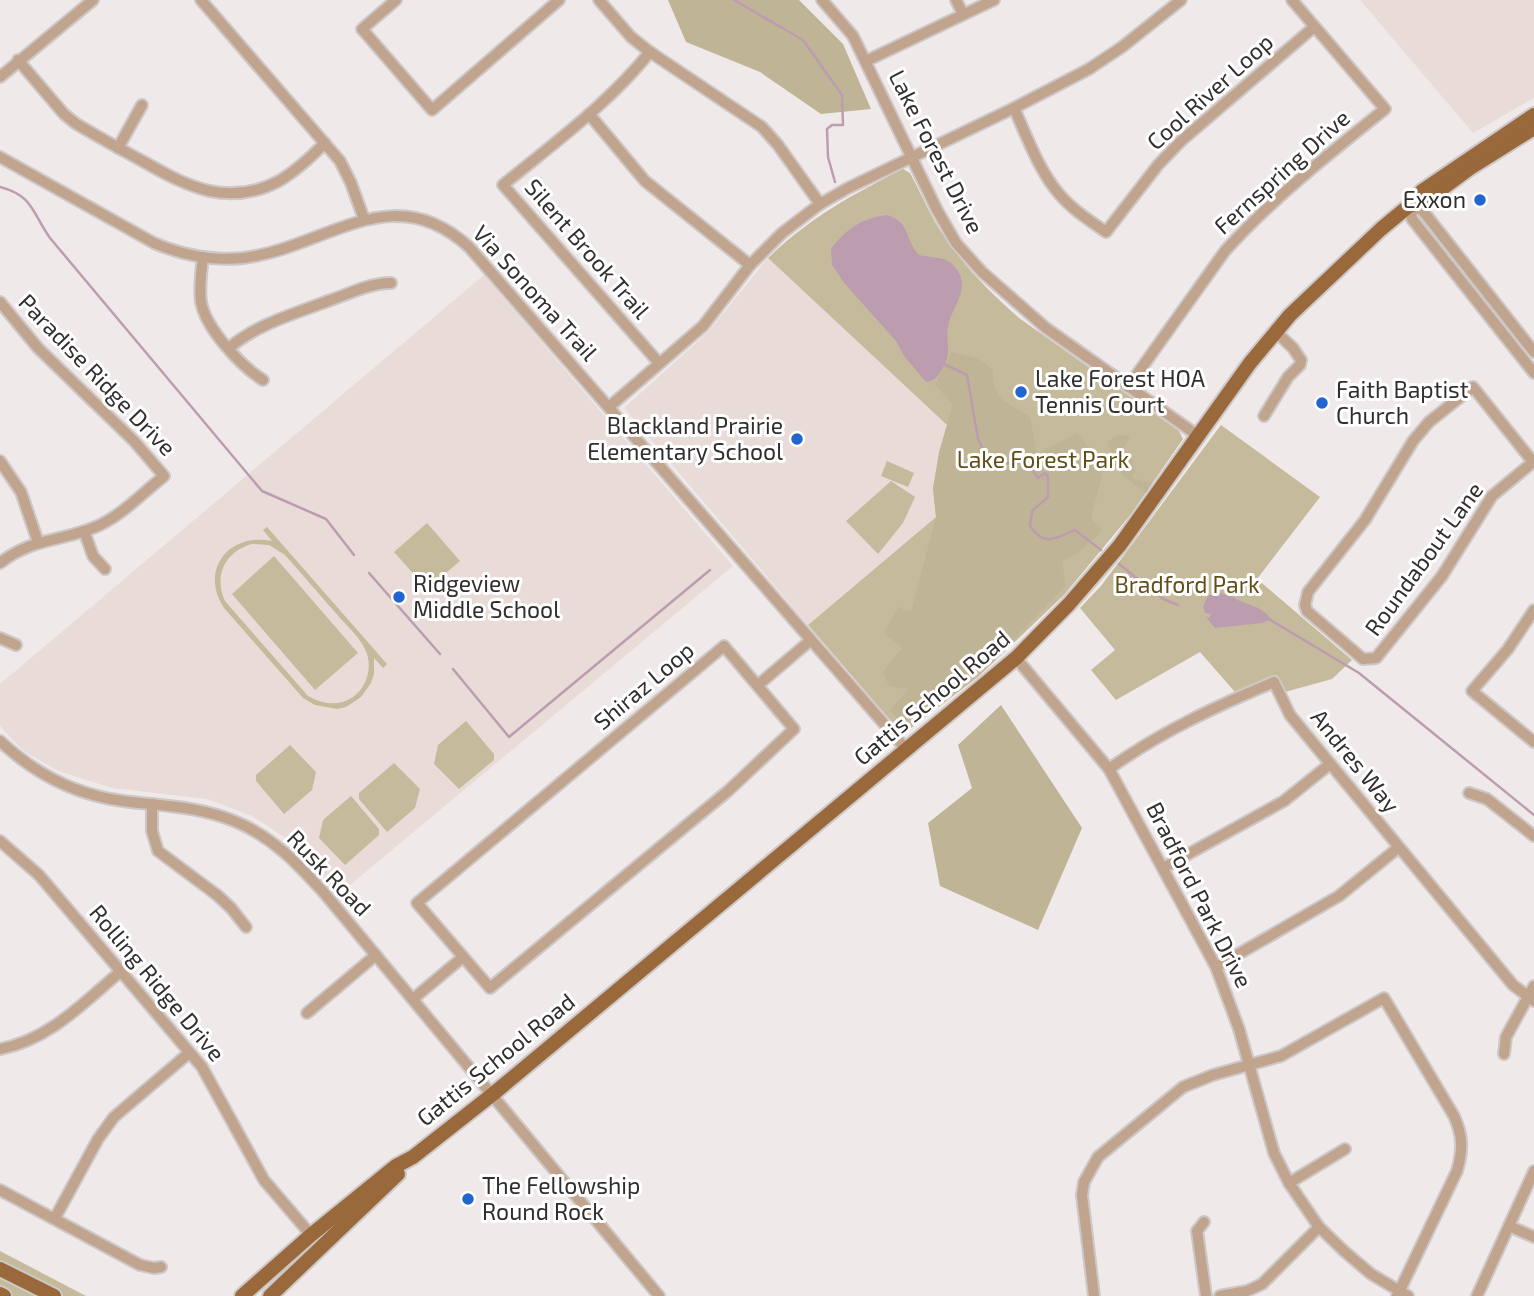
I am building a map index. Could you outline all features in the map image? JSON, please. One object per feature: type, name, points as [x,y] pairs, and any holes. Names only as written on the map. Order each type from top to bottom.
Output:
[{"type":"main road","name":"Gattis School Road","points":[[270,1296],[390,1183],[413,1157],[493,1094],[1016,657],[1106,562],[1197,435],[1276,332],[1326,279],[1410,205],[1422,191],[1534,115]]},
{"type":"main road","name":"Gattis School Road","points":[[1410,205],[1428,199],[1470,168],[1534,128]]},
{"type":"main road","name":"Gattis School Road","points":[[242,1296],[311,1235],[396,1166],[413,1157]]},
{"type":"main road","points":[[0,1269],[54,1296]]},
{"type":"street","points":[[0,76],[93,0]]},
{"type":"street","points":[[201,0],[325,143],[345,170],[363,219]]},
{"type":"street","points":[[396,0],[362,29],[432,110],[559,0]]},
{"type":"street","points":[[599,0],[631,37],[650,52],[762,127],[820,204]]},
{"type":"street","name":"Lake Forest Drive","points":[[822,0],[849,29],[937,210],[956,243],[982,272],[1046,328],[1197,435]]},
{"type":"street","points":[[956,0],[963,14]]},
{"type":"street","points":[[866,61],[994,0]]},
{"type":"street","points":[[609,407],[703,326],[750,265],[782,233],[820,204],[1089,69],[1122,47],[1181,0]]},
{"type":"street","name":"Fernspring Drive","points":[[1128,387],[1225,251],[1241,233],[1324,159],[1385,110],[1292,0]]},
{"type":"street","name":"Cool River Loop","points":[[1013,108],[1046,177],[1071,206],[1106,232],[1158,165],[1181,141],[1314,27]]},
{"type":"street","name":"Silent Brook Trail","points":[[650,52],[629,78],[503,185],[659,363]]},
{"type":"street","points":[[18,60],[68,118],[187,186],[231,194],[255,190],[279,181],[325,143]]},
{"type":"street","points":[[118,148],[142,105]]},
{"type":"street","points":[[589,114],[645,181],[750,265]]},
{"type":"street","name":"Via Sonoma Trail","points":[[0,157],[154,243],[203,257],[229,259],[262,254],[363,219],[394,214],[432,222],[460,239],[906,749]]},
{"type":"street","points":[[1410,205],[1423,211],[1534,352]]},
{"type":"street","points":[[1410,205],[1412,219],[1534,373]]},
{"type":"street","points":[[203,257],[200,291],[203,309],[209,322],[251,373],[263,380]]},
{"type":"street","points":[[229,348],[254,330],[276,320],[371,286],[391,283]]},
{"type":"street","points":[[1477,302],[1490,294]]},
{"type":"street","name":"Paradise Ridge Drive","points":[[0,302],[38,348],[134,441],[164,476],[102,524],[84,531]]},
{"type":"street","points":[[1264,416],[1301,360],[1276,332]]},
{"type":"street","points":[[1514,348],[1525,341]]},
{"type":"street","name":"Roundabout Lane","points":[[1473,387],[1534,462],[1492,496],[1443,576],[1376,658],[1363,659],[1307,611],[1304,605],[1308,592],[1364,520],[1413,441],[1429,422],[1473,387]]},
{"type":"street","points":[[0,461],[21,492],[38,542]]},
{"type":"street","points":[[0,563],[38,542],[84,531],[93,556],[105,569]]},
{"type":"street","points":[[1534,610],[1507,649],[1472,691],[1534,742]]},
{"type":"street","points":[[0,638],[16,645]]},
{"type":"street","points":[[758,685],[811,640]]},
{"type":"street","name":"Shiraz Loop","points":[[724,646],[758,685],[794,729],[745,777],[490,988],[417,903],[724,646]]},
{"type":"street","name":"Bradford Park Drive","points":[[1016,657],[1109,769],[1216,967],[1233,1009],[1275,1153],[1289,1183],[1319,1227],[1371,1274],[1401,1295]]},
{"type":"street","name":"Andres Way","points":[[1109,769],[1128,755],[1213,708],[1274,682],[1290,715],[1513,985],[1531,1000]]},
{"type":"street","name":"Rusk Road","points":[[0,741],[40,772],[69,787],[104,798],[199,810],[236,821],[266,838],[298,864],[493,1094],[659,1296]]},
{"type":"street","points":[[1163,868],[1284,801],[1330,764]]},
{"type":"street","points":[[1469,793],[1487,799],[1534,836]]},
{"type":"street","points":[[152,804],[152,831],[158,851],[217,895],[246,927]]},
{"type":"street","name":"Rolling Ridge Drive","points":[[0,841],[39,874],[189,1053],[213,1084],[264,1180],[311,1235]]},
{"type":"street","points":[[1216,967],[1339,896],[1398,848]]},
{"type":"street","points":[[307,1013],[376,955]]},
{"type":"street","points":[[412,999],[463,957]]},
{"type":"street","points":[[0,1049],[46,1032],[120,972]]},
{"type":"street","points":[[1504,1055],[1506,1037],[1531,1000],[1534,986]]},
{"type":"street","points":[[1094,1296],[1082,1211],[1084,1182],[1098,1157],[1183,1087],[1196,1080],[1281,1056],[1384,998],[1454,1116],[1461,1135],[1462,1152],[1457,1171],[1401,1295]]},
{"type":"street","points":[[55,1219],[98,1139],[114,1117],[189,1053]]},
{"type":"street","points":[[1289,1183],[1345,1149]]},
{"type":"street","points":[[1477,1296],[1534,1171]]},
{"type":"street","points":[[0,1190],[140,1265],[161,1267]]},
{"type":"street","points":[[1203,1222],[1197,1231],[1206,1296]]},
{"type":"street","points":[[1509,1226],[1534,1237]]},
{"type":"street","points":[[1220,1296],[1247,1291],[1262,1284],[1319,1227]]},
{"type":"shaded area","points":[[1360,0],[1534,0],[1534,98],[1473,133]]},
{"type":"shaded area","points":[[887,215],[895,218],[904,227],[919,255],[951,263],[962,281],[949,322],[947,359],[938,376],[928,382],[832,265],[831,249],[843,236],[862,222]]},
{"type":"shaded area","name":"Blackland Prairie Elementary School","points":[[768,258],[947,425],[933,488],[936,517],[808,625],[624,408],[708,332]]},
{"type":"shaded area","name":"Ridgeview Middle School","points":[[484,275],[733,566],[338,895],[290,841],[252,816],[207,799],[112,788],[58,771],[22,750],[0,726],[0,684]]},
{"type":"shaded area","points":[[1227,594],[1256,607],[1270,618],[1263,623],[1215,628],[1206,617],[1209,618],[1211,614],[1205,613],[1203,606],[1208,596]]},
{"type":"green space","points":[[668,0],[799,0],[843,44],[871,109],[821,114],[760,72],[686,42]]},
{"type":"green space","name":"Lake Forest Park","points":[[903,169],[910,173],[935,222],[953,249],[995,296],[1019,318],[1179,431],[1183,439],[1131,514],[1064,595],[978,677],[907,731],[898,729],[808,625],[936,517],[933,488],[947,425],[768,258],[799,231],[832,208]]},
{"type":"green space","points":[[952,352],[977,358],[993,369],[995,387],[1002,399],[1030,417],[1037,453],[1077,433],[1104,466],[1091,519],[1103,530],[1080,551],[1062,562],[1066,586],[1013,640],[961,682],[938,688],[926,707],[903,724],[890,711],[908,689],[889,686],[883,672],[902,648],[884,633],[898,607],[911,612],[936,517],[933,488],[939,452],[953,404],[935,385]]},
{"type":"green space","name":"Bradford Park","points":[[1221,425],[1320,497],[1257,579],[1352,660],[1332,679],[1285,692],[1277,675],[1235,692],[1200,652],[1116,700],[1091,670],[1115,650],[1080,608],[1101,586]]},
{"type":"green space","points":[[1119,435],[1131,436],[1121,450],[1130,453],[1135,471],[1131,478],[1152,483],[1146,493],[1123,476],[1107,442]]},
{"type":"green space","points":[[887,461],[914,473],[908,487],[881,476]]},
{"type":"green space","points":[[891,481],[915,497],[903,523],[878,554],[846,521]]},
{"type":"green space","points":[[427,523],[460,561],[427,589],[394,552]]},
{"type":"green space","points":[[267,527],[387,664],[383,668],[374,658],[371,683],[361,697],[346,707],[337,709],[315,705],[303,698],[224,608],[217,594],[215,580],[222,557],[243,542],[272,541],[263,530]],"holes":[[[252,544],[269,545],[285,555],[365,649],[369,662],[368,675],[362,687],[348,700],[330,703],[308,696],[225,601],[220,582],[221,573],[229,558],[243,547]]]},
{"type":"green space","points":[[274,556],[358,653],[315,690],[232,594]]},
{"type":"green space","points":[[1001,705],[1082,828],[1038,930],[940,886],[928,823],[972,788],[958,745]]},
{"type":"green space","points":[[466,721],[494,754],[494,760],[459,789],[434,764],[438,745]]},
{"type":"green space","points":[[290,745],[316,772],[312,790],[284,814],[256,781],[256,775]]},
{"type":"green space","points":[[394,763],[420,789],[415,808],[387,832],[359,799],[359,793]]},
{"type":"green space","points":[[351,796],[379,829],[379,835],[345,865],[319,838],[323,820]]},
{"type":"green space","points":[[0,1251],[86,1296],[0,1296]]},
{"type":"waterway","points":[[734,0],[803,40],[842,95],[843,125],[832,125],[827,129],[828,157],[835,182]]},
{"type":"waterway","points":[[0,187],[26,200],[50,238],[262,491],[326,519],[354,555]]},
{"type":"waterway","points":[[944,364],[967,375],[978,439],[986,455],[1007,463],[1028,463],[1038,478],[1045,473],[1048,476],[1048,497],[1032,511],[1030,526],[1035,533],[1050,539],[1075,530],[1101,550]]},
{"type":"waterway","points":[[1119,564],[1163,599],[1178,605]]},
{"type":"waterway","points":[[453,669],[509,737],[710,570]]},
{"type":"waterway","points":[[369,573],[440,654]]},
{"type":"waterway","points":[[1267,618],[1359,673],[1534,815]]},
{"type":"place","name":"Exxon","points":[[1480,200]]},
{"type":"place","name":"Lake Forest HOA Tennis Court","points":[[1021,392]]},
{"type":"place","name":"Faith Baptist Church","points":[[1322,403]]},
{"type":"place","name":"Blackland Prairie Elementary School","points":[[797,439]]},
{"type":"place","name":"Ridgeview Middle School","points":[[399,597]]},
{"type":"place","name":"The Fellowship Round Rock","points":[[468,1199]]}]
